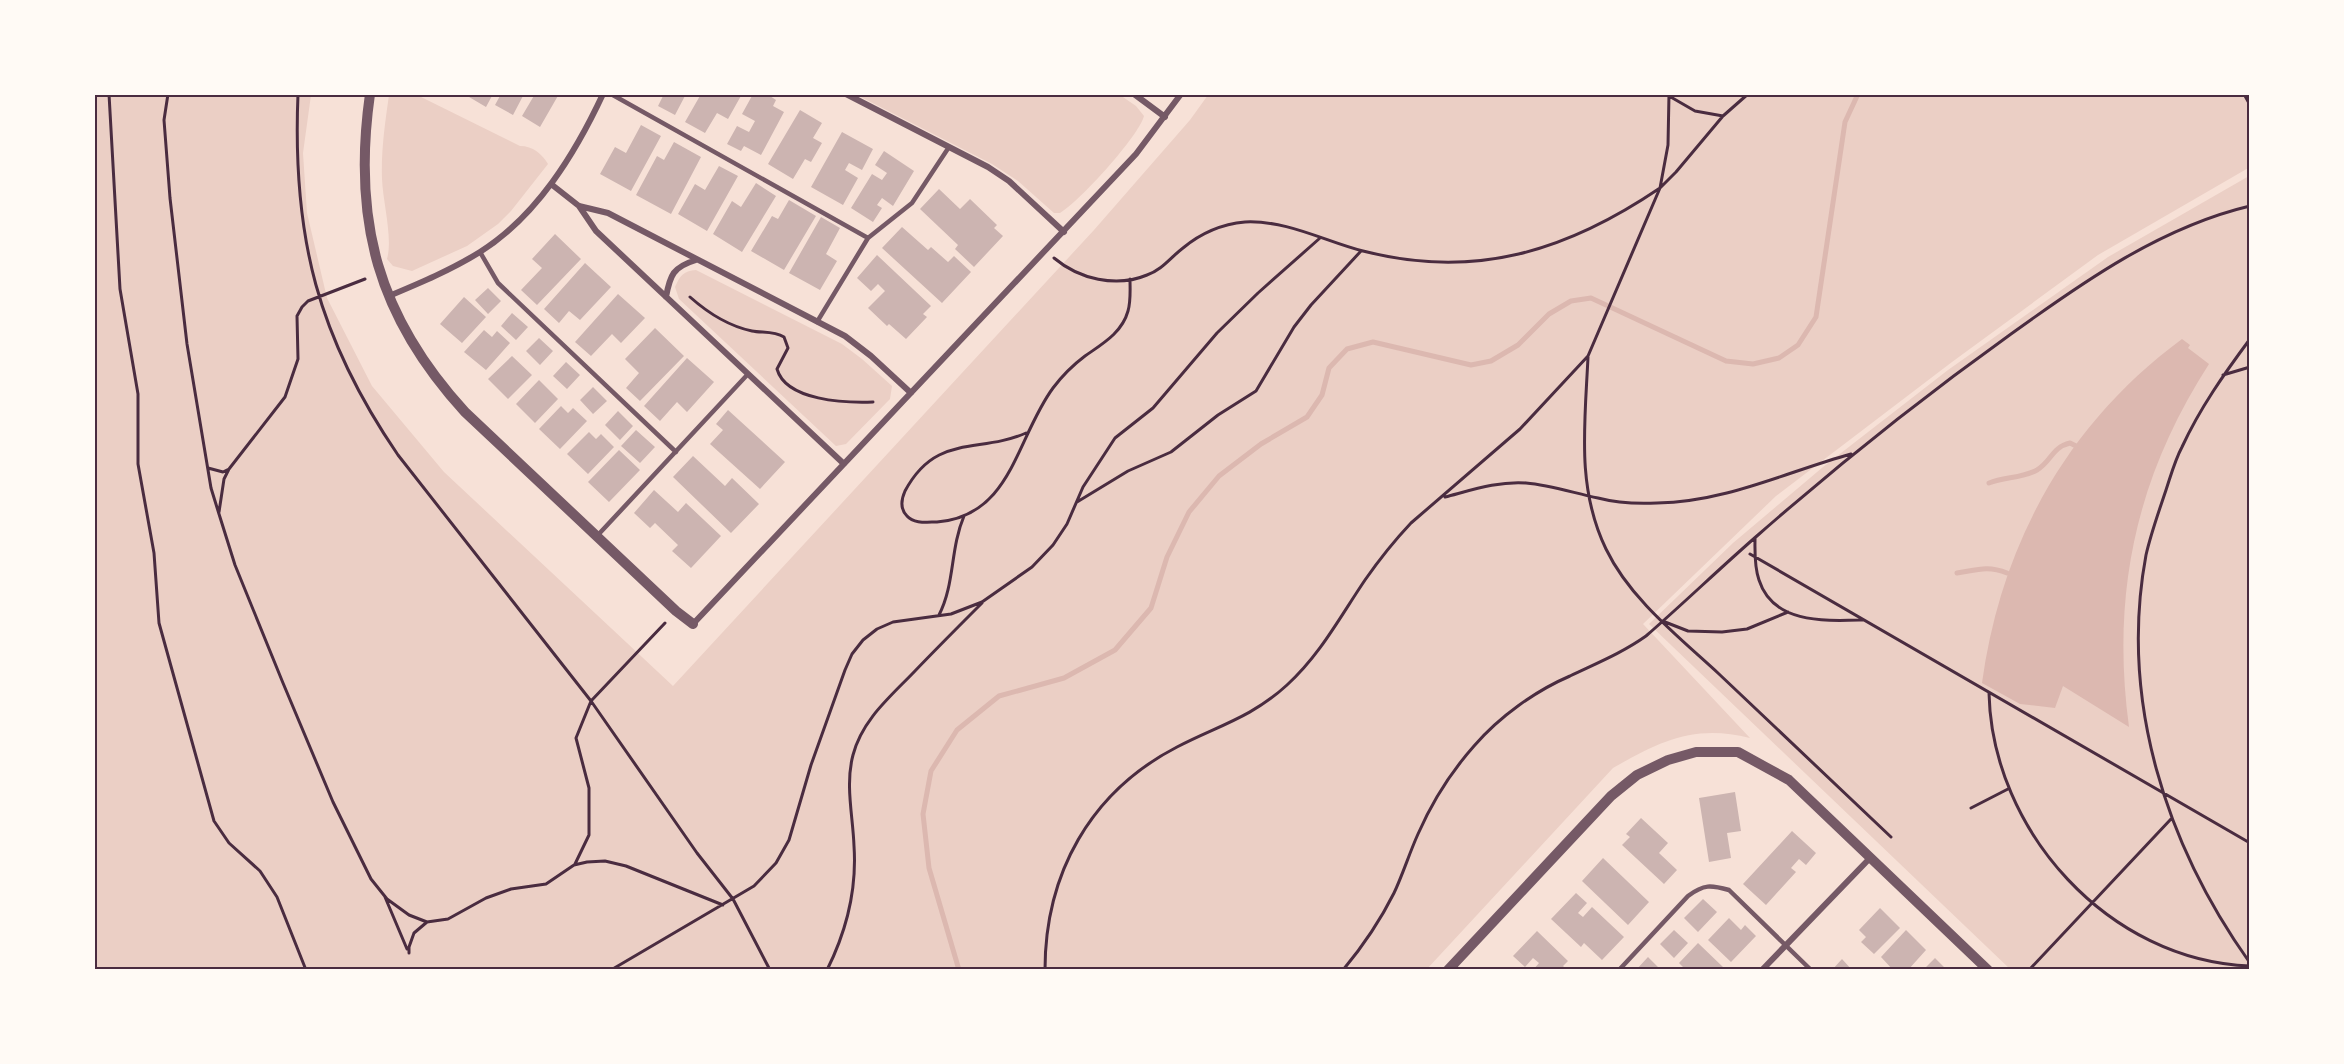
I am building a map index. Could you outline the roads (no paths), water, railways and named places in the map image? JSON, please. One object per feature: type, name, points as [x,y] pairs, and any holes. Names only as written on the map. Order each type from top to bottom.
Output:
[{"type":"street","points":[[370,94],[363,162],[365,204],[374,251],[389,296],[417,351],[442,386],[465,412],[676,611],[693,624],[1136,154],[1166,117],[1181,94]]},
{"type":"street","points":[[389,296],[444,272],[480,252],[502,236],[551,184],[585,133],[603,94]]},
{"type":"street","points":[[846,94],[1009,181],[1064,232]]},
{"type":"street","points":[[1134,94],[1166,117]]},
{"type":"street","points":[[551,184],[579,206],[596,231],[844,464]]},
{"type":"street","points":[[579,206],[608,213],[845,336],[911,393]]},
{"type":"street","points":[[666,297],[668,285],[675,270],[683,264],[696,260]]},
{"type":"street","points":[[1448,969],[1611,796],[1637,775],[1668,760],[1696,752],[1738,752],[1789,780],[1988,969]]},
{"type":"street","points":[[1762,969],[1871,857]]},
{"type":"lane","points":[[611,94],[868,238]]},
{"type":"lane","points":[[817,322],[868,238],[912,203],[949,147]]},
{"type":"lane","points":[[480,252],[498,283],[676,452]]},
{"type":"lane","points":[[597,536],[748,374]]},
{"type":"lane","points":[[1619,969],[1699,887],[1714,886],[1729,890],[1811,969]]},
{"type":"waterway","points":[[959,970],[929,868],[923,814],[931,771],[957,730],[999,696],[1064,678],[1115,650],[1151,608],[1167,557],[1189,512],[1219,476],[1261,444],[1307,417],[1322,395],[1329,368],[1347,349],[1373,342],[1471,365],[1491,361],[1518,345],[1549,314],[1571,301],[1591,298],[1726,361],[1753,364],[1779,358],[1798,345],[1816,317],[1845,122],[1858,94]]},
{"type":"waterway","points":[[1989,483],[2031,473],[2042,467],[2059,448],[2070,443],[2076,446]]},
{"type":"waterway","points":[[1957,573],[1988,569],[2007,573]]}]
